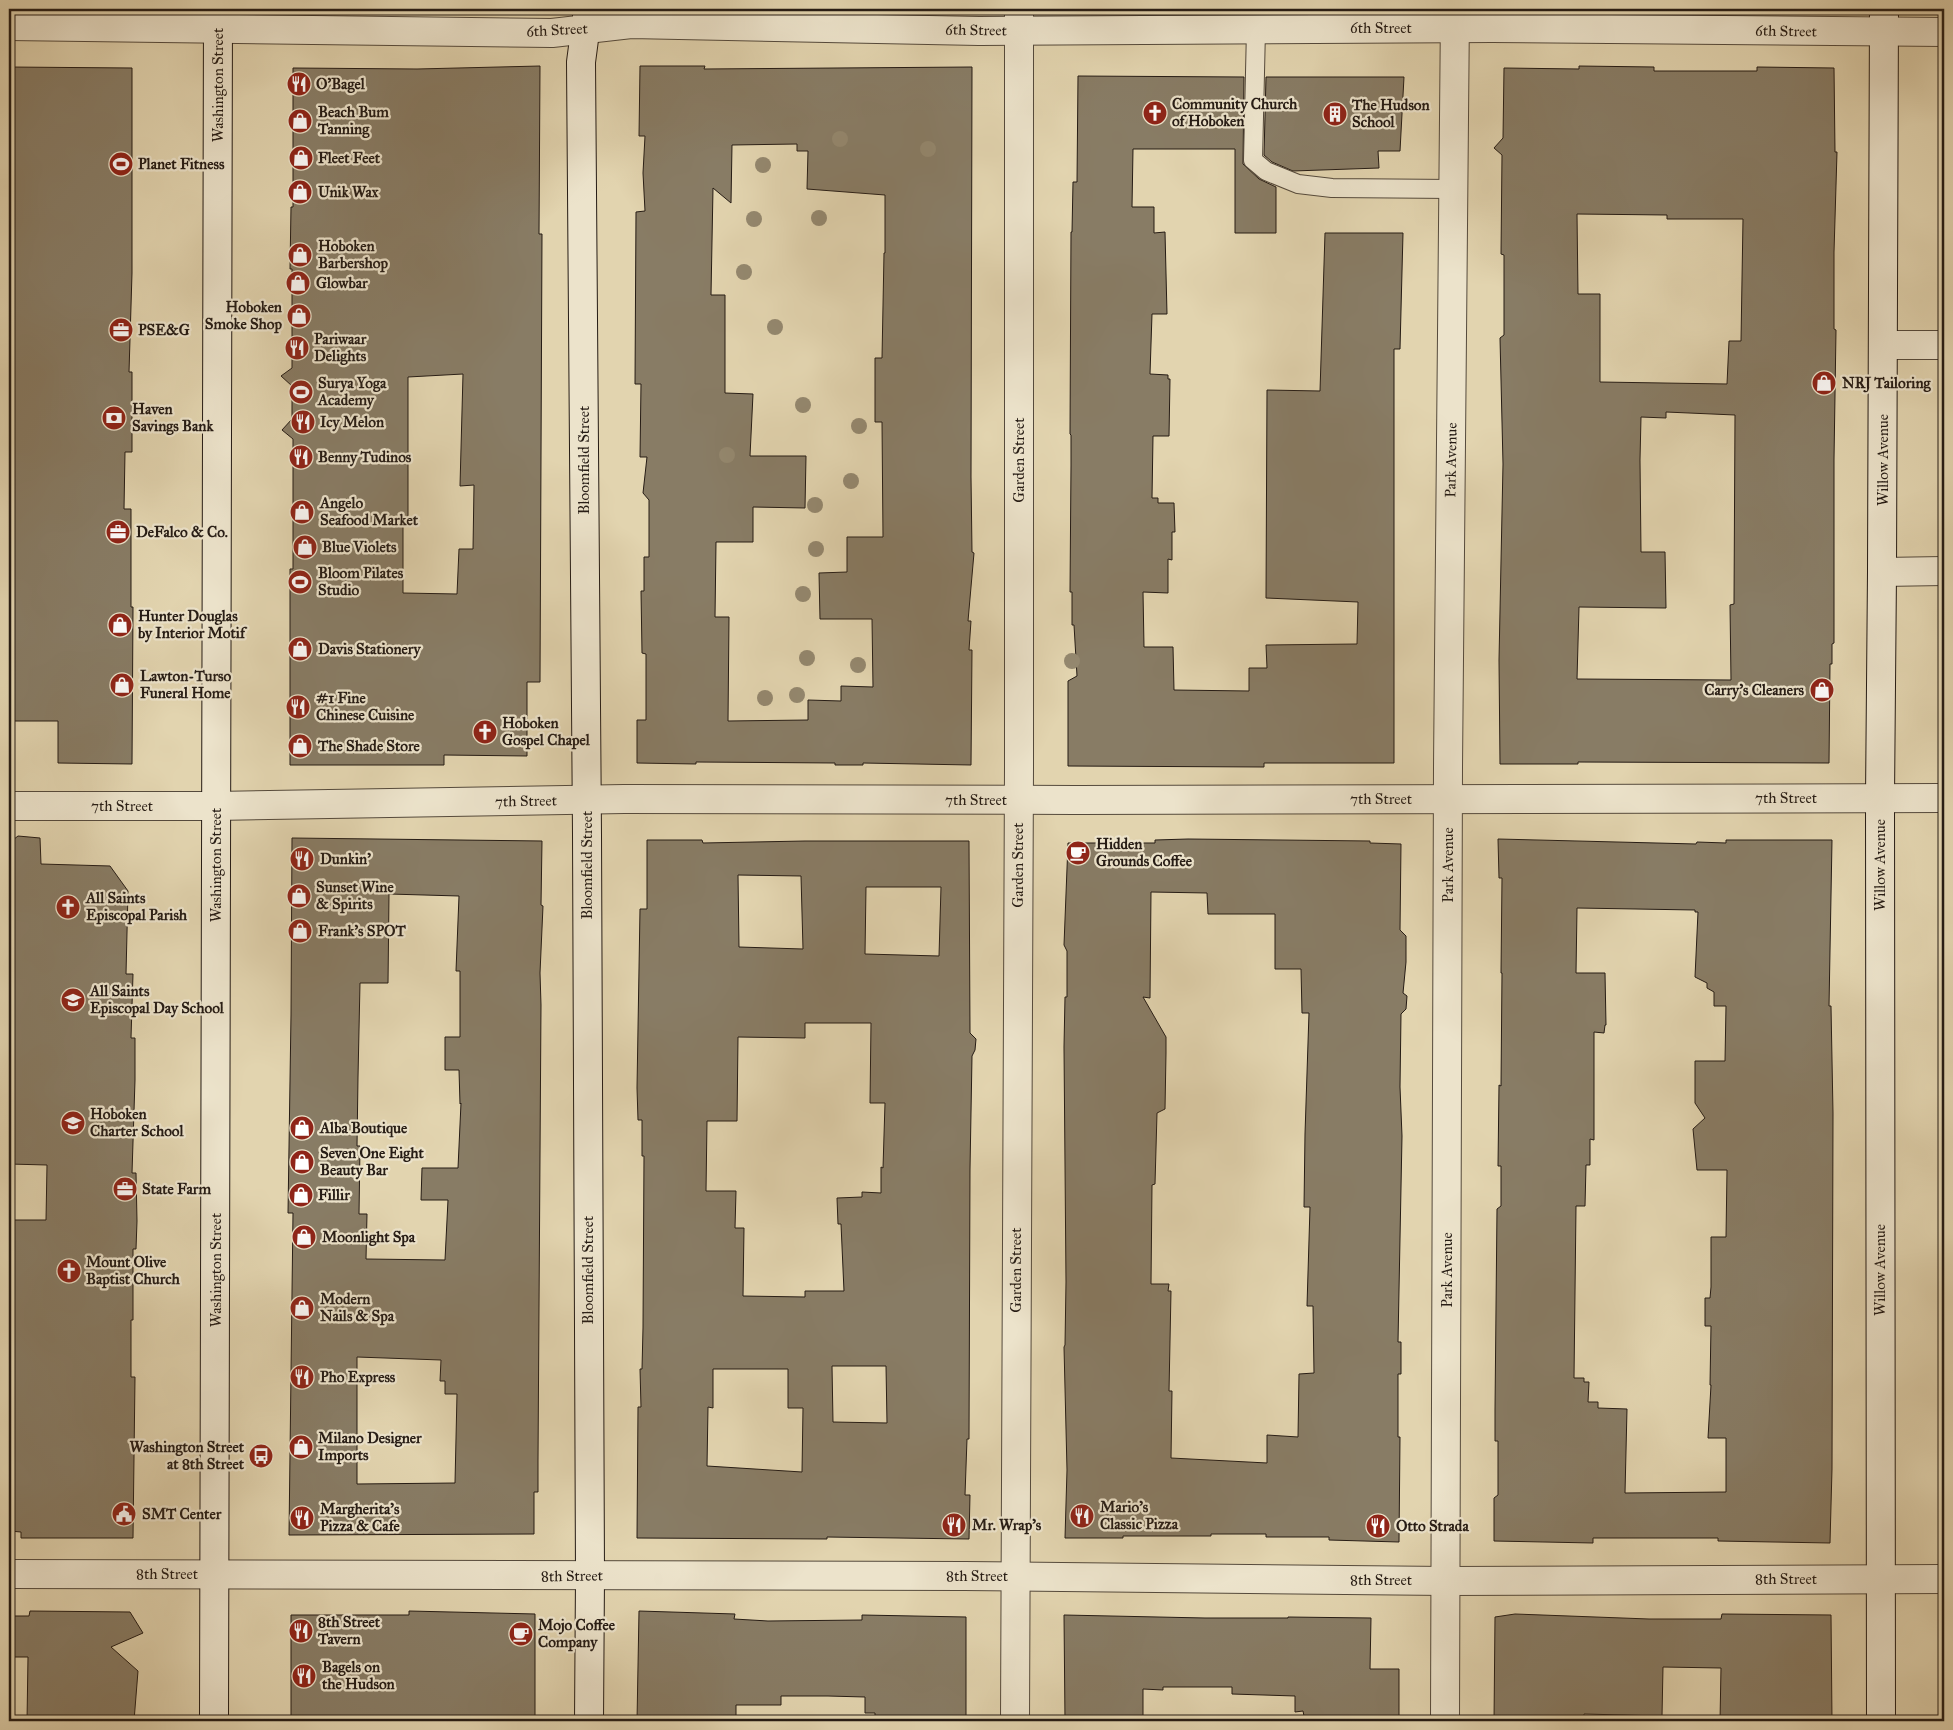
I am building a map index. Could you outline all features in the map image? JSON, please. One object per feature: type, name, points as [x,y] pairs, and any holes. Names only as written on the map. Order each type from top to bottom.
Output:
[{"type":"street","name":"6th Street","points":[[9,26],[218,19],[552,33],[587,19],[631,24],[1019,20],[1256,29],[1455,18],[1884,20],[1944,32]]},
{"type":"street","name":"Park Avenue","points":[[1445,1721],[1448,799],[1455,18]]},
{"type":"street","name":"Washington Street","points":[[214,1721],[216,1575],[218,19]]},
{"type":"street","name":"Bloomfield Street","points":[[587,19],[581,62],[587,799],[589,1721]]},
{"type":"street","name":"Garden Street","points":[[1015,1721],[1019,20]]},
{"type":"street","name":"Willow Avenue","points":[[1880,1721],[1880,798],[1884,346],[1884,20]]},
{"type":"street","points":[[1884,346],[1944,345]]},
{"type":"street","points":[[1882,572],[1944,572]]},
{"type":"street","name":"7th Street","points":[[9,806],[216,806],[587,799],[1944,798]]},
{"type":"street","name":"8th Street","points":[[9,1574],[1015,1576],[1446,1581],[1944,1579]]},
{"type":"lane","points":[[1256,29],[1253,160],[1266,171],[1298,184],[1332,188],[1453,190]]},
{"type":"building","points":[[540,66],[539,234],[542,234],[540,682],[527,682],[527,756],[444,755],[444,765],[290,765],[290,569],[293,569],[293,439],[282,430],[292,419],[292,386],[281,376],[292,368],[292,269],[290,269],[291,207],[293,207],[293,68],[417,69]],"holes":[[[463,374],[460,486],[474,485],[473,549],[459,549],[457,594],[403,593],[403,524],[408,524],[408,377]]]},
{"type":"building","points":[[640,66],[705,66],[704,69],[972,67],[971,477],[972,552],[974,553],[968,621],[971,621],[969,650],[972,650],[971,765],[637,763],[637,720],[646,720],[646,654],[642,653],[641,591],[644,591],[644,557],[649,557],[649,500],[643,493],[647,457],[640,457],[641,384],[635,384],[636,212],[645,211],[643,173],[645,136],[639,136]],"holes":[[[797,144],[797,151],[808,151],[807,189],[885,195],[882,358],[875,358],[875,422],[882,422],[883,537],[847,537],[847,572],[819,573],[820,619],[872,619],[873,687],[841,686],[841,701],[808,700],[808,720],[728,721],[729,617],[715,617],[716,542],[753,542],[753,507],[805,508],[806,456],[750,456],[753,394],[725,393],[725,295],[711,295],[713,188],[731,203],[732,145]]]},
{"type":"building","points":[[1579,66],[1654,67],[1654,71],[1757,71],[1757,67],[1834,68],[1835,152],[1837,152],[1834,252],[1834,329],[1836,330],[1834,643],[1832,644],[1832,664],[1830,664],[1829,763],[1578,762],[1578,764],[1500,764],[1499,660],[1503,464],[1500,338],[1504,335],[1504,255],[1501,254],[1502,155],[1494,148],[1503,138],[1504,68],[1579,69]],"holes":[[[1577,214],[1667,215],[1667,219],[1743,219],[1741,341],[1729,341],[1727,384],[1600,382],[1600,294],[1578,294]],[[1666,412],[1735,415],[1734,604],[1730,605],[1731,680],[1577,679],[1579,607],[1666,608],[1665,552],[1641,552],[1640,460],[1641,417],[1666,418]]]},
{"type":"building","points":[[9,67],[132,68],[132,273],[129,372],[132,372],[132,452],[125,452],[124,509],[131,509],[131,607],[133,607],[132,764],[58,763],[58,721],[9,721]]},
{"type":"building","points":[[1078,76],[1244,77],[1243,164],[1259,179],[1276,187],[1276,233],[1235,233],[1235,149],[1133,149],[1132,207],[1154,207],[1154,233],[1165,232],[1167,314],[1152,314],[1150,374],[1168,375],[1168,379],[1170,379],[1169,436],[1153,436],[1152,498],[1158,498],[1158,503],[1174,503],[1175,532],[1172,532],[1172,560],[1168,559],[1168,593],[1143,592],[1144,647],[1173,647],[1174,690],[1249,691],[1249,668],[1267,668],[1266,645],[1357,644],[1358,602],[1266,598],[1267,390],[1320,391],[1325,233],[1403,233],[1400,349],[1394,349],[1394,763],[1264,763],[1264,767],[1068,766],[1068,681],[1077,676],[1074,625],[1072,625],[1072,592],[1070,592],[1070,434],[1071,232],[1073,182],[1077,182]]},
{"type":"building","name":"The Hudson School","points":[[1266,77],[1404,77],[1400,151],[1378,151],[1379,168],[1293,171],[1272,162],[1264,155]]},
{"type":"building","points":[[18,836],[40,838],[41,864],[110,866],[128,891],[126,974],[133,974],[131,1038],[135,1038],[135,1080],[132,1173],[136,1173],[137,1221],[136,1249],[133,1249],[133,1320],[131,1320],[131,1377],[135,1377],[133,1538],[21,1538],[21,1532],[9,1531],[9,1220],[46,1220],[47,1165],[9,1164],[9,843]]},
{"type":"building","points":[[292,838],[542,841],[538,1492],[534,1492],[534,1534],[289,1535],[293,1213],[288,1213]],"holes":[[[389,894],[459,896],[456,971],[460,971],[460,1037],[445,1037],[445,1070],[459,1070],[461,1103],[458,1168],[422,1168],[421,1200],[448,1200],[445,1260],[366,1259],[367,1214],[359,1214],[360,1146],[357,1146],[360,983],[388,983]],[[357,1357],[441,1360],[440,1381],[445,1381],[445,1394],[457,1394],[455,1483],[357,1484]]]},
{"type":"building","points":[[1498,839],[1696,844],[1697,842],[1726,843],[1726,840],[1832,840],[1829,1006],[1831,1006],[1833,1113],[1830,1543],[1718,1541],[1718,1538],[1593,1538],[1593,1543],[1494,1541],[1494,1498],[1498,1495],[1498,1441],[1495,1441],[1497,1209],[1501,1206],[1501,1166],[1498,1166],[1499,1085],[1501,1086],[1502,878],[1499,878]],"holes":[[[1577,908],[1695,910],[1695,912],[1698,912],[1695,977],[1707,983],[1707,988],[1714,992],[1714,1006],[1726,1006],[1725,1061],[1695,1061],[1695,1103],[1705,1118],[1693,1129],[1697,1170],[1727,1170],[1726,1237],[1711,1237],[1710,1298],[1705,1298],[1705,1326],[1711,1326],[1711,1385],[1708,1438],[1726,1438],[1726,1492],[1625,1493],[1627,1409],[1598,1408],[1598,1402],[1588,1402],[1589,1382],[1584,1382],[1584,1378],[1574,1378],[1576,1206],[1585,1206],[1586,1165],[1590,1165],[1590,1139],[1594,1140],[1594,1032],[1604,1033],[1606,1025],[1605,973],[1576,973]]]},
{"type":"building","points":[[647,840],[702,840],[703,843],[969,841],[970,1033],[976,1039],[975,1050],[972,1056],[969,1439],[967,1439],[965,1495],[970,1495],[969,1539],[827,1537],[827,1539],[637,1538],[638,1407],[641,1407],[640,1369],[642,1369],[643,1328],[644,1156],[642,1156],[642,1120],[638,1120],[637,1088],[640,909],[647,909]],"holes":[[[738,875],[801,876],[803,949],[739,947]],[[866,887],[941,887],[939,956],[865,954]],[[805,1023],[871,1023],[870,1103],[885,1103],[881,1193],[862,1192],[862,1197],[837,1198],[838,1224],[841,1224],[844,1291],[805,1291],[805,1297],[743,1296],[744,1228],[735,1228],[736,1191],[706,1191],[707,1121],[737,1121],[738,1037],[805,1038]],[[832,1366],[886,1366],[887,1423],[833,1422]],[[713,1369],[788,1369],[788,1408],[803,1408],[802,1472],[707,1466],[708,1407],[713,1408]]]},
{"type":"building","points":[[1155,840],[1370,841],[1370,843],[1401,844],[1400,930],[1406,936],[1403,993],[1407,996],[1406,1009],[1401,1014],[1400,1087],[1402,1136],[1398,1342],[1401,1342],[1401,1374],[1398,1374],[1398,1437],[1400,1437],[1399,1542],[1329,1540],[1329,1537],[1266,1537],[1266,1534],[1065,1538],[1067,1470],[1064,1347],[1066,1282],[1064,1047],[1067,951],[1064,945],[1068,843],[1155,843]],"holes":[[[1151,892],[1207,893],[1208,914],[1275,914],[1275,969],[1301,969],[1302,1013],[1309,1013],[1304,1207],[1310,1207],[1307,1306],[1313,1306],[1314,1373],[1299,1374],[1298,1437],[1267,1435],[1267,1463],[1171,1458],[1172,1391],[1169,1391],[1171,1291],[1168,1291],[1169,1284],[1151,1284],[1152,1185],[1155,1184],[1157,1113],[1165,1109],[1166,1053],[1166,1037],[1143,997],[1150,998]]]},
{"type":"building","points":[[30,1611],[130,1612],[143,1633],[111,1647],[138,1671],[134,1721],[27,1721],[28,1657],[9,1657],[9,1616],[29,1616]]},
{"type":"building","points":[[409,1611],[535,1614],[535,1721],[291,1721],[291,1615],[409,1615]]},
{"type":"building","points":[[639,1611],[735,1614],[734,1619],[768,1621],[862,1620],[862,1615],[966,1617],[966,1721],[875,1721],[875,1713],[865,1713],[865,1697],[781,1696],[781,1705],[736,1705],[736,1721],[637,1721]]},
{"type":"building","points":[[1515,1614],[1649,1619],[1721,1619],[1722,1614],[1831,1615],[1832,1721],[1720,1721],[1721,1668],[1663,1667],[1662,1716],[1584,1714],[1584,1721],[1494,1721],[1495,1617]]},
{"type":"building","points":[[1064,1615],[1205,1618],[1371,1618],[1370,1669],[1399,1669],[1399,1721],[1312,1721],[1311,1716],[1304,1716],[1303,1711],[1295,1712],[1295,1696],[1232,1694],[1232,1687],[1163,1687],[1163,1690],[1143,1689],[1143,1721],[1065,1721]]},
{"type":"place","name":"O'Bagel","points":[[299,84]]},
{"type":"place","name":"Community Church of Hoboken","points":[[1155,113]]},
{"type":"place","name":"The Hudson School","points":[[1335,114]]},
{"type":"place","name":"Beach Bum Tanning","points":[[300,121]]},
{"type":"place","name":"Fleet Feet","points":[[301,158]]},
{"type":"place","name":"Planet Fitness","points":[[121,164]]},
{"type":"place","name":"Unik Wax","points":[[300,192]]},
{"type":"place","name":"Hoboken Barbershop","points":[[300,255]]},
{"type":"place","name":"Glowbar","points":[[298,283]]},
{"type":"place","name":"Hoboken Smoke Shop","points":[[299,316]]},
{"type":"place","name":"PSE&G","points":[[121,330]]},
{"type":"place","name":"Pariwaar Delights","points":[[297,348]]},
{"type":"place","name":"NRJ Tailoring","points":[[1824,383]]},
{"type":"place","name":"Surya Yoga Academy","points":[[301,392]]},
{"type":"place","name":"Haven Savings Bank","points":[[114,418]]},
{"type":"place","name":"Icy Melon","points":[[303,422]]},
{"type":"place","name":"Benny Tudinos","points":[[301,457]]},
{"type":"place","name":"Angelo Seafood Market","points":[[302,512]]},
{"type":"place","name":"DeFalco & Co.","points":[[118,532]]},
{"type":"place","name":"Blue Violets","points":[[305,547]]},
{"type":"place","name":"Bloom Pilates Studio","points":[[300,582]]},
{"type":"place","name":"Hunter Douglas by Interior Motif","points":[[120,625]]},
{"type":"place","name":"Davis Stationery","points":[[300,649]]},
{"type":"place","name":"Lawton-Turso Funeral Home","points":[[122,685]]},
{"type":"place","name":"Carry's Cleaners","points":[[1822,690]]},
{"type":"place","name":"#1 Fine Chinese Cuisine","points":[[298,707]]},
{"type":"place","name":"Hoboken Gospel Chapel","points":[[485,732]]},
{"type":"place","name":"The Shade Store","points":[[300,746]]},
{"type":"place","name":"Hidden Grounds Coffee","points":[[1078,853]]},
{"type":"place","name":"Dunkin'","points":[[302,859]]},
{"type":"place","name":"Sunset Wine & Spirits","points":[[299,896]]},
{"type":"place","name":"All Saints Episcopal Parish","points":[[68,907]]},
{"type":"place","name":"Frank's SPOT","points":[[300,931]]},
{"type":"place","name":"All Saints Episcopal Day School","points":[[73,1000]]},
{"type":"place","name":"Hoboken Charter School","points":[[73,1123]]},
{"type":"place","name":"Alba Boutique","points":[[302,1128]]},
{"type":"place","name":"Seven One Eight Beauty Bar","points":[[302,1162]]},
{"type":"place","name":"State Farm","points":[[125,1189]]},
{"type":"place","name":"Fillir","points":[[301,1195]]},
{"type":"place","name":"Moonlight Spa","points":[[304,1237]]},
{"type":"place","name":"Mount Olive Baptist Church","points":[[69,1271]]},
{"type":"place","name":"Modern Nails & Spa","points":[[302,1308]]},
{"type":"place","name":"Pho Express","points":[[302,1377]]},
{"type":"place","name":"Milano Designer Imports","points":[[301,1447]]},
{"type":"place","name":"Washington Street at 8th Street","points":[[261,1456]]},
{"type":"place","name":"SMT Center","points":[[124,1514]]},
{"type":"place","name":"Mario's Classic Pizza","points":[[1082,1516]]},
{"type":"place","name":"Margherita's Pizza & Cafe","points":[[302,1518]]},
{"type":"place","name":"Mr. Wrap's","points":[[954,1525]]},
{"type":"place","name":"Otto Strada","points":[[1378,1526]]},
{"type":"place","name":"8th Street Tavern","points":[[301,1631]]},
{"type":"place","name":"Mojo Coffee Company","points":[[521,1634]]},
{"type":"place","name":"Bagels on the Hudson","points":[[304,1676]]}]
